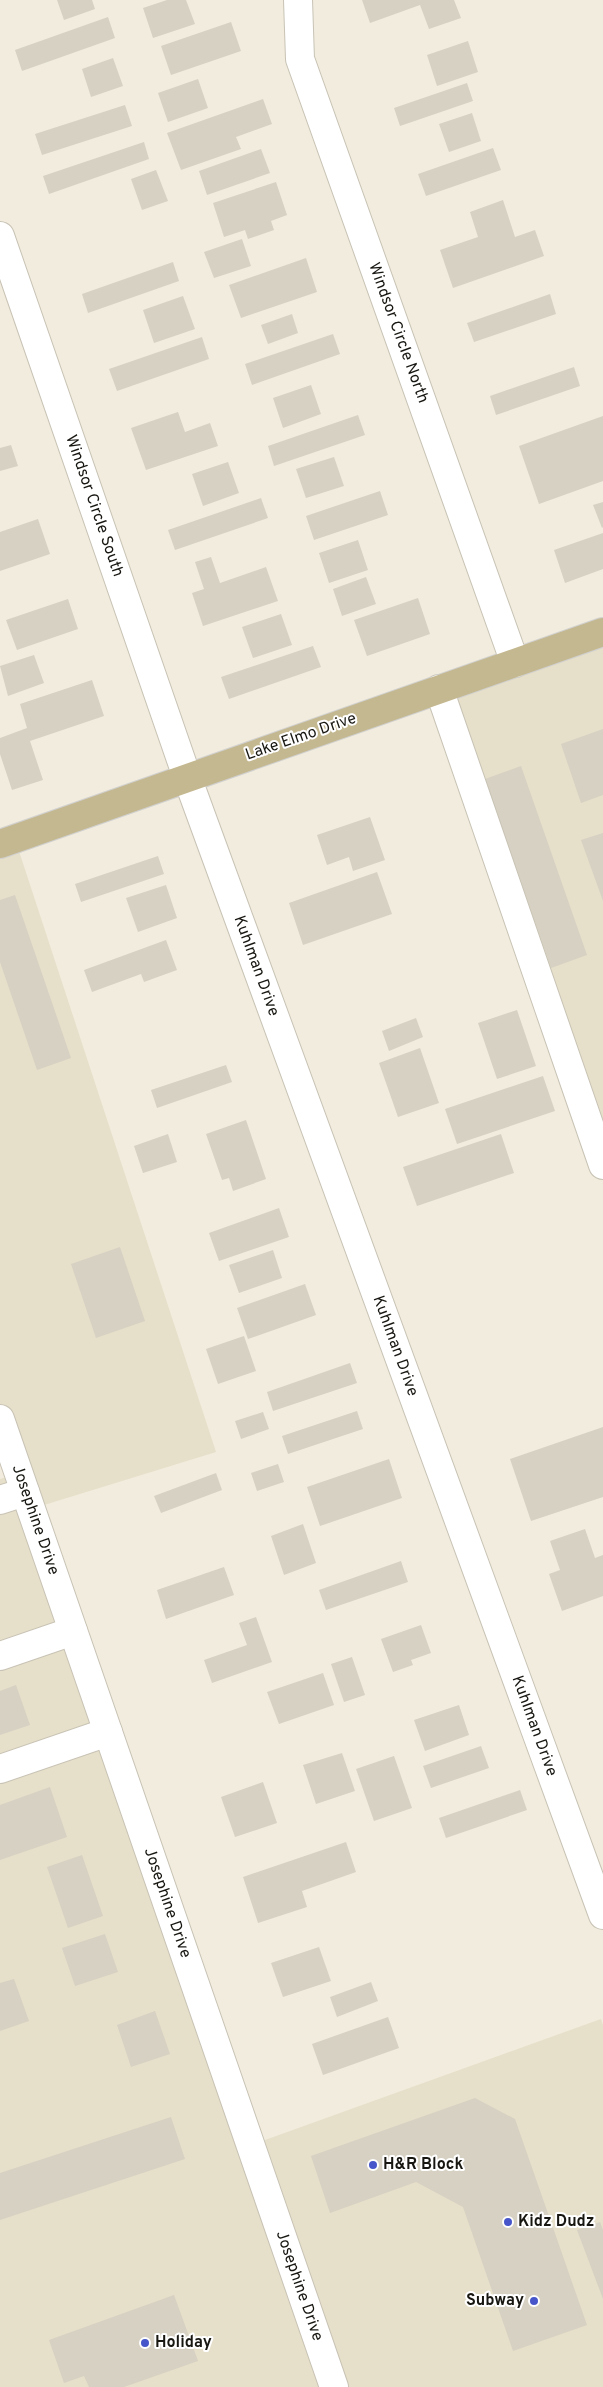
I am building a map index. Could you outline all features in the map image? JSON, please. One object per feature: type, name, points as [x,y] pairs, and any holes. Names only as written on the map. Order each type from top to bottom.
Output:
[{"type":"main road","name":"Lake Elmo Drive","points":[[0,844],[603,632]]},
{"type":"street","name":"Windsor Circle North","points":[[298,0],[300,59],[515,663]]},
{"type":"street","name":"Windsor Circle South","points":[[0,236],[187,777]]},
{"type":"street","points":[[439,689],[603,1165]]},
{"type":"street","name":"Kuhlman Drive","points":[[187,777],[603,1915]]},
{"type":"street","name":"Josephine Drive","points":[[0,1419],[12,1496],[73,1631],[334,2387]]},
{"type":"street","points":[[0,1656],[73,1631]]},
{"type":"street","points":[[0,1770],[108,1732]]},
{"type":"shaded area","points":[[603,632],[603,1160],[439,689]]},
{"type":"shaded area","points":[[15,839],[216,1452],[31,1509],[251,2145],[601,2019],[603,2025],[603,2387],[0,2387],[0,1479],[18,1474],[0,1419],[0,844]]},
{"type":"building","points":[[57,0],[92,0],[95,9],[64,20]]},
{"type":"building","points":[[167,0],[186,0],[195,24],[153,38],[143,8]]},
{"type":"building","points":[[362,0],[454,0],[461,18],[429,29],[420,5],[370,23]]},
{"type":"building","points":[[108,17],[115,38],[22,71],[15,50]]},
{"type":"building","points":[[231,22],[241,51],[171,75],[161,46]]},
{"type":"building","points":[[468,41],[478,72],[437,86],[427,55]]},
{"type":"building","points":[[113,58],[123,86],[91,97],[82,69]]},
{"type":"building","points":[[198,79],[208,108],[168,122],[158,93]]},
{"type":"building","points":[[467,83],[473,101],[400,126],[394,108]]},
{"type":"building","points":[[263,99],[272,124],[236,137],[241,149],[181,170],[167,133]]},
{"type":"building","points":[[125,105],[132,126],[42,155],[35,134]]},
{"type":"building","points":[[472,113],[481,141],[449,152],[439,124]]},
{"type":"building","points":[[144,142],[149,159],[49,194],[43,176]]},
{"type":"building","points":[[493,148],[501,170],[426,196],[418,174]]},
{"type":"building","points":[[261,149],[270,173],[207,195],[199,171]]},
{"type":"building","points":[[156,170],[168,201],[142,210],[131,179]]},
{"type":"building","points":[[276,182],[287,215],[271,221],[274,230],[248,239],[245,230],[224,237],[213,203]]},
{"type":"building","points":[[503,200],[515,237],[535,230],[544,256],[453,288],[440,250],[478,237],[470,212]]},
{"type":"building","points":[[242,239],[251,266],[214,278],[204,252]]},
{"type":"building","points":[[306,258],[317,292],[241,318],[229,285]]},
{"type":"building","points":[[173,262],[179,281],[88,313],[82,294]]},
{"type":"building","points":[[550,294],[556,314],[474,342],[467,323]]},
{"type":"building","points":[[183,296],[195,329],[154,343],[143,310]]},
{"type":"building","points":[[292,314],[298,333],[268,344],[261,325]]},
{"type":"building","points":[[333,334],[340,354],[252,385],[245,364]]},
{"type":"building","points":[[202,337],[209,359],[117,391],[109,369]]},
{"type":"building","points":[[574,367],[580,386],[496,415],[490,396]]},
{"type":"building","points":[[311,385],[321,414],[283,428],[273,398]]},
{"type":"building","points":[[178,412],[185,432],[210,423],[218,446],[146,470],[131,428]]},
{"type":"building","points":[[358,415],[365,435],[274,466],[268,446]]},
{"type":"building","points":[[603,416],[603,481],[539,504],[519,446]]},
{"type":"building","points":[[11,445],[18,466],[0,471],[0,448]]},
{"type":"building","points":[[334,457],[344,486],[306,498],[296,469]]},
{"type":"building","points":[[228,462],[239,493],[203,506],[192,474]]},
{"type":"building","points":[[380,491],[388,515],[314,540],[306,516]]},
{"type":"building","points":[[261,498],[268,518],[175,550],[168,530]]},
{"type":"building","points":[[603,502],[603,527],[602,528],[593,505]]},
{"type":"building","points":[[38,519],[50,554],[0,571],[0,532]]},
{"type":"building","points":[[603,533],[603,569],[565,583],[554,550]]},
{"type":"building","points":[[358,540],[368,570],[329,583],[319,553]]},
{"type":"building","points":[[211,557],[220,583],[266,567],[278,601],[203,626],[192,593],[204,589],[195,562]]},
{"type":"building","points":[[366,577],[376,604],[342,616],[333,589]]},
{"type":"building","points":[[418,598],[430,634],[367,656],[354,620]]},
{"type":"building","points":[[68,599],[78,629],[17,650],[6,620]]},
{"type":"building","points":[[281,614],[292,645],[253,658],[242,627]]},
{"type":"building","points":[[313,646],[321,667],[229,699],[221,677]]},
{"type":"building","points":[[34,655],[44,683],[8,696],[0,666]]},
{"type":"building","points":[[92,680],[104,716],[30,741],[43,780],[12,790],[0,754],[0,738],[27,728],[20,704]]},
{"type":"building","points":[[603,729],[603,795],[581,803],[561,744]]},
{"type":"building","points":[[521,766],[587,955],[551,968],[485,779]]},
{"type":"building","points":[[370,817],[385,860],[353,871],[349,857],[327,865],[317,835]]},
{"type":"building","points":[[603,833],[603,901],[581,840]]},
{"type":"building","points":[[158,856],[164,874],[81,902],[75,884]]},
{"type":"building","points":[[377,872],[392,914],[303,945],[289,903]]},
{"type":"building","points":[[166,885],[177,918],[138,932],[126,898]]},
{"type":"building","points":[[15,895],[71,1058],[37,1070],[0,962],[0,900]]},
{"type":"building","points":[[166,940],[177,970],[144,982],[141,974],[92,992],[84,970]]},
{"type":"building","points":[[517,1010],[536,1066],[497,1079],[478,1023]]},
{"type":"building","points":[[416,1018],[423,1037],[389,1051],[382,1031]]},
{"type":"building","points":[[420,1048],[439,1103],[398,1117],[379,1063]]},
{"type":"building","points":[[226,1065],[232,1082],[157,1108],[151,1090]]},
{"type":"building","points":[[543,1076],[555,1111],[457,1144],[445,1109]]},
{"type":"building","points":[[246,1120],[266,1179],[233,1191],[229,1178],[222,1180],[206,1134]]},
{"type":"building","points":[[168,1134],[177,1162],[143,1173],[134,1146]]},
{"type":"building","points":[[501,1134],[514,1173],[417,1206],[403,1167]]},
{"type":"building","points":[[279,1208],[289,1237],[219,1261],[209,1233]]},
{"type":"building","points":[[120,1247],[145,1321],[96,1338],[71,1264]]},
{"type":"building","points":[[273,1250],[282,1278],[239,1293],[229,1265]]},
{"type":"building","points":[[305,1284],[316,1315],[248,1339],[237,1308]]},
{"type":"building","points":[[244,1336],[256,1371],[218,1384],[206,1349]]},
{"type":"building","points":[[350,1363],[357,1383],[273,1411],[267,1392]]},
{"type":"building","points":[[357,1411],[363,1429],[288,1454],[282,1436]]},
{"type":"building","points":[[263,1412],[269,1429],[241,1439],[235,1421]]},
{"type":"building","points":[[603,1427],[603,1497],[531,1521],[510,1459]]},
{"type":"building","points":[[389,1459],[402,1498],[320,1526],[307,1487]]},
{"type":"building","points":[[278,1464],[284,1482],[257,1491],[251,1473]]},
{"type":"building","points":[[216,1473],[222,1490],[161,1513],[154,1496]]},
{"type":"building","points":[[303,1524],[316,1563],[284,1575],[271,1536]]},
{"type":"building","points":[[585,1529],[595,1558],[603,1555],[603,1596],[562,1611],[549,1574],[560,1570],[550,1541]]},
{"type":"building","points":[[401,1561],[408,1582],[326,1610],[319,1590]]},
{"type":"building","points":[[224,1567],[234,1595],[166,1619],[157,1590]]},
{"type":"building","points":[[256,1617],[272,1662],[212,1683],[204,1660],[247,1645],[239,1623]]},
{"type":"building","points":[[421,1625],[431,1653],[411,1660],[413,1665],[393,1672],[381,1639]]},
{"type":"building","points":[[352,1657],[365,1695],[344,1702],[331,1664]]},
{"type":"building","points":[[323,1673],[334,1705],[279,1724],[267,1692]]},
{"type":"building","points":[[16,1685],[30,1725],[0,1735],[0,1691]]},
{"type":"building","points":[[459,1705],[469,1735],[425,1751],[414,1720]]},
{"type":"building","points":[[481,1746],[489,1768],[431,1788],[423,1766]]},
{"type":"building","points":[[342,1753],[355,1791],[316,1804],[303,1765]]},
{"type":"building","points":[[394,1756],[412,1808],[374,1821],[356,1769]]},
{"type":"building","points":[[263,1782],[277,1823],[235,1837],[221,1797]]},
{"type":"building","points":[[50,1787],[67,1837],[0,1860],[0,1805]]},
{"type":"building","points":[[520,1790],[527,1810],[446,1838],[439,1818]]},
{"type":"building","points":[[346,1842],[356,1872],[302,1891],[307,1907],[258,1923],[243,1877]]},
{"type":"building","points":[[82,1855],[103,1916],[68,1928],[47,1867]]},
{"type":"building","points":[[105,1934],[118,1972],[75,1986],[62,1948]]},
{"type":"building","points":[[319,1947],[331,1981],[283,1997],[271,1963]]},
{"type":"building","points":[[14,1979],[29,2021],[0,2031],[0,1983]]},
{"type":"building","points":[[371,1982],[378,2001],[337,2017],[330,1997]]},
{"type":"building","points":[[155,2011],[170,2054],[131,2067],[117,2025]]},
{"type":"building","points":[[388,2017],[399,2048],[323,2075],[312,2044]]},
{"type":"building","points":[[475,2098],[515,2119],[587,2325],[513,2351],[463,2207],[416,2182],[330,2213],[311,2156]]},
{"type":"building","points":[[171,2117],[185,2159],[0,2220],[0,2173]]},
{"type":"building","points":[[600,2222],[603,2230],[603,2299],[577,2230]]},
{"type":"building","points":[[174,2295],[198,2361],[124,2387],[89,2387],[84,2376],[64,2383],[49,2340]]},
{"type":"place","name":"H&R Block","points":[[373,2165]]},
{"type":"place","name":"Kidz Dudz","points":[[508,2222]]},
{"type":"place","name":"Subway","points":[[534,2301]]},
{"type":"place","name":"Holiday","points":[[145,2343]]}]
